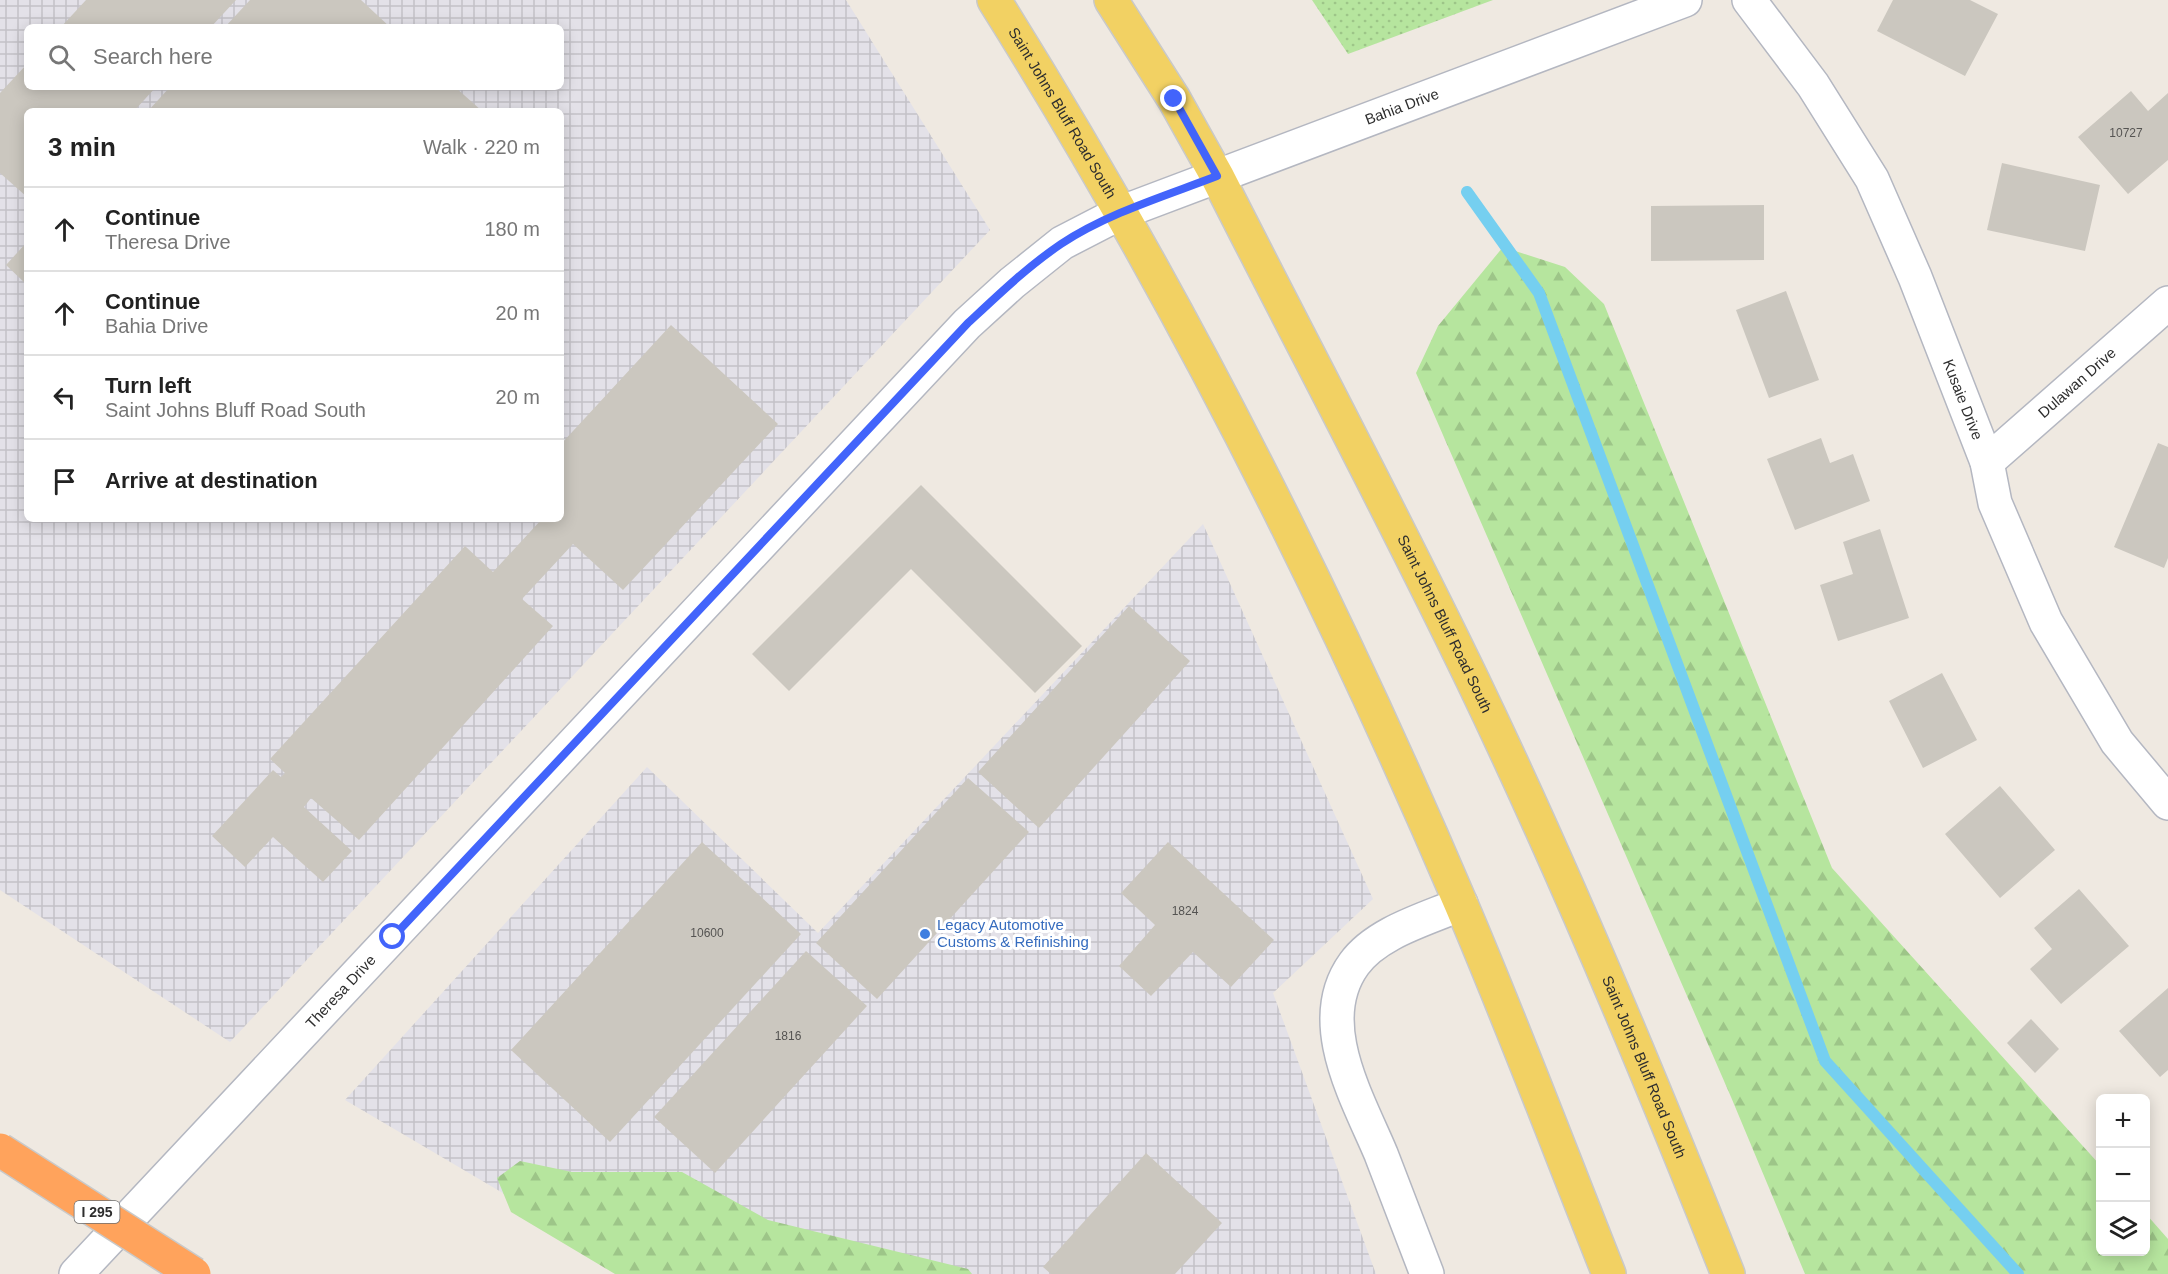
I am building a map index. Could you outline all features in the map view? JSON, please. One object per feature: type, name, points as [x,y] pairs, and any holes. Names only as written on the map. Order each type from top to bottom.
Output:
[{"type":"highway","name":"I 295","points":[[0,1150],[194,1274]]},
{"type":"main road","name":"Saint Johns Bluff Road South","points":[[994,0],[1120,213],[1250,453],[1303,559],[1461,904],[1609,1274]]},
{"type":"main road","name":"Saint Johns Bluff Road South","points":[[1111,0],[1174,99],[1217,176],[1478,692],[1601,966],[1660,1104],[1728,1274]]},
{"type":"street","name":"Bahia Drive","points":[[1120,213],[1685,0]]},
{"type":"street","name":"Kusaie Drive","points":[[1749,0],[1813,85],[1872,179],[1915,277],[1987,462],[1995,503],[2046,622],[2117,742],[2168,803]]},
{"type":"street","name":"Theresa Drive","points":[[76,1274],[967,324],[1012,283],[1062,243],[1120,213]]},
{"type":"street","name":"Dulawan Drive","points":[[1987,462],[2168,303]]},
{"type":"street","points":[[1427,1274],[1344,1065],[1338,1019],[1346,978],[1355,962],[1376,944],[1461,904]]},
{"type":"shaded area","points":[[0,0],[846,0],[990,230],[230,1042],[0,890]]},
{"type":"shaded area","points":[[1203,524],[1373,899],[1273,993],[1376,1274],[640,1274],[345,1100],[647,767],[818,933]]},
{"type":"green space","points":[[1312,0],[1493,0],[1348,54]]},
{"type":"green space","points":[[1503,247],[1565,267],[1604,304],[1832,868],[2096,1161],[2096,1256],[2150,1256],[2150,1219],[2168,1239],[2168,1274],[1805,1274],[1731,1097],[1416,373],[1438,326]]},
{"type":"green space","points":[[520,1161],[572,1172],[682,1172],[768,1220],[968,1269],[972,1274],[615,1274],[511,1212],[497,1178]]},
{"type":"building","points":[[86,0],[236,0],[214,24],[64,24]]},
{"type":"building","points":[[250,0],[361,0],[387,24],[228,24]]},
{"type":"building","points":[[1893,0],[1970,0],[1998,14],[1965,76],[1877,31]]},
{"type":"building","points":[[24,67],[24,90],[153,90],[137,108],[24,108],[24,194],[0,173],[0,93]]},
{"type":"building","points":[[167,90],[458,90],[479,108],[151,108]]},
{"type":"building","points":[[2131,91],[2148,111],[2168,93],[2168,160],[2128,194],[2078,137]]},
{"type":"building","points":[[2002,163],[2100,185],[2085,251],[1987,230]]},
{"type":"building","points":[[1764,205],[1764,260],[1651,261],[1651,206]]},
{"type":"building","points":[[24,245],[24,282],[6,265]]},
{"type":"building","points":[[1786,291],[1819,380],[1769,398],[1736,310]]},
{"type":"building","points":[[671,325],[778,424],[623,590],[573,544],[522,599],[553,626],[359,840],[311,798],[304,807],[352,851],[323,882],[273,837],[245,867],[212,836],[273,770],[281,777],[285,773],[270,759],[465,546],[493,572],[539,522],[564,522],[564,441]]},
{"type":"building","points":[[1821,438],[1830,463],[1853,454],[1870,501],[1795,530],[1767,459]]},
{"type":"building","points":[[2158,443],[2168,447],[2168,558],[2164,568],[2114,547]]},
{"type":"building","points":[[921,485],[1082,646],[1035,693],[911,569],[789,691],[752,654]]},
{"type":"building","points":[[1880,529],[1909,618],[1838,641],[1820,585],[1853,574],[1843,542]]},
{"type":"building","points":[[1129,606],[1190,661],[1039,828],[978,772]]},
{"type":"building","points":[[1942,673],[1977,740],[1923,768],[1889,701]]},
{"type":"building","points":[[968,778],[1029,832],[877,999],[816,943]]},
{"type":"building","points":[[2000,786],[2055,850],[2000,898],[1945,834]]},
{"type":"building","points":[[702,842],[801,934],[610,1142],[511,1050]]},
{"type":"building","points":[[1168,842],[1274,940],[1231,987],[1193,952],[1151,996],[1119,966],[1155,925],[1121,893]]},
{"type":"building","points":[[2079,889],[2129,946],[2061,1004],[2030,969],[2052,949],[2034,928]]},
{"type":"building","points":[[806,951],[867,1006],[715,1173],[654,1117]]},
{"type":"building","points":[[2168,988],[2168,1070],[2160,1077],[2119,1031]]},
{"type":"building","points":[[2031,1019],[2059,1049],[2035,1073],[2007,1043]]},
{"type":"building","points":[[1146,1153],[1222,1223],[1175,1274],[1051,1274],[1043,1267]]},
{"type":"waterway","points":[[1467,192],[1539,293],[1825,1061],[2018,1274]]},
{"type":"place","name":"Legacy Automotive Customs & Refinishing","points":[[925,934]]},
{"type":"route","points":[[393,937],[967,324],[1012,283],[1062,243],[1120,213],[1217,176],[1174,99]]}]
